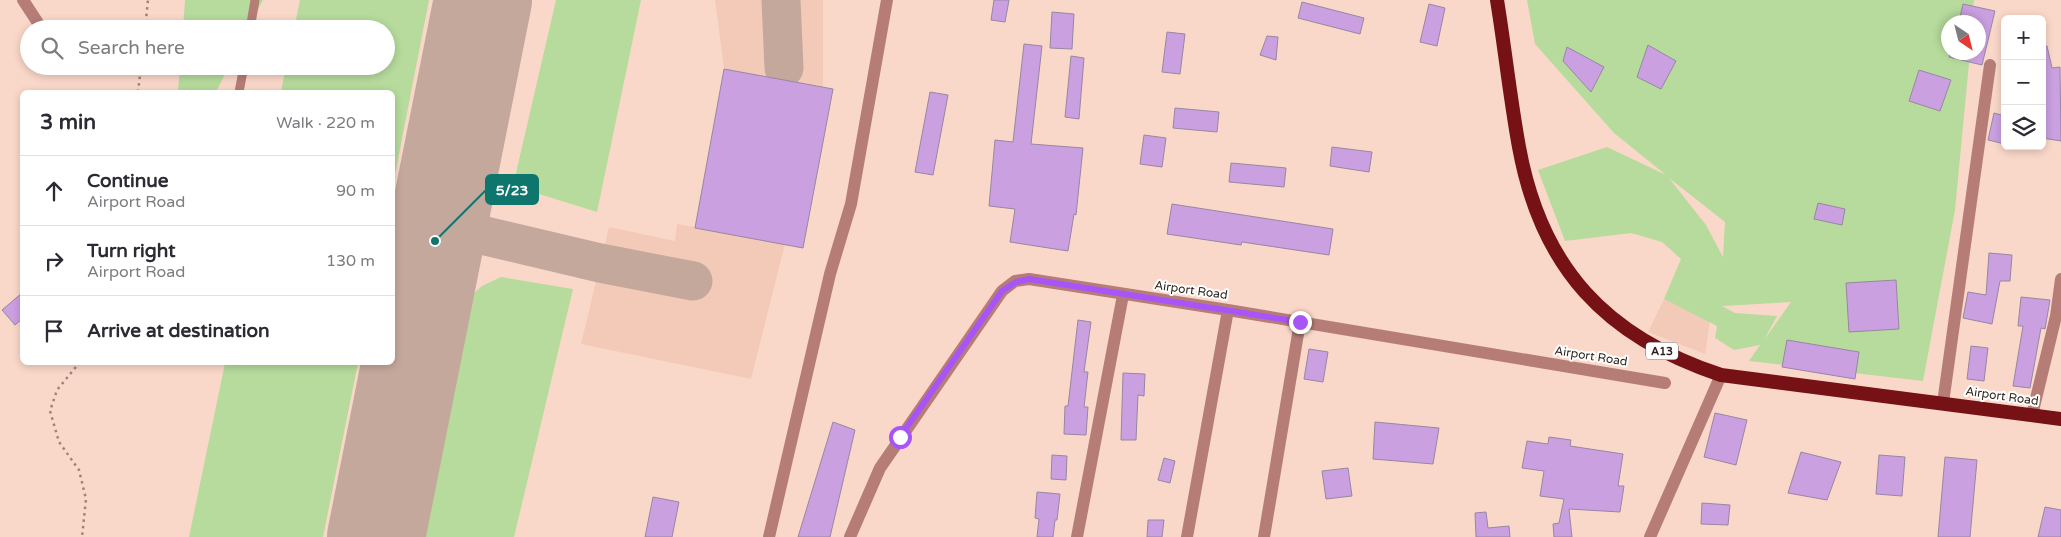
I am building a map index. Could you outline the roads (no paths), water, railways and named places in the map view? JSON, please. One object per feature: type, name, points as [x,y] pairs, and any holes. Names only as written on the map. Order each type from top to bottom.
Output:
[{"type":"highway","name":"Airport Road","points":[[1497,0],[1519,147],[1536,209],[1567,269],[1599,308],[1622,327],[1668,354],[1721,374],[2061,419]]},
{"type":"street","points":[[23,0],[36,20]]},
{"type":"street","points":[[769,537],[830,274],[851,204],[887,0]]},
{"type":"street","points":[[1942,402],[1990,65]]},
{"type":"street","name":"Airport Road","points":[[850,537],[880,468],[1002,291],[1016,282],[1029,279],[1228,310],[1665,383]]},
{"type":"street","points":[[2032,415],[2056,316],[2061,280]]},
{"type":"street","points":[[1077,537],[1124,295]]},
{"type":"street","points":[[1187,537],[1228,310]]},
{"type":"street","points":[[1264,537],[1300,322]]},
{"type":"street","points":[[1650,537],[1721,374]]},
{"type":"lane","points":[[252,20],[256,0]]},
{"type":"lane","points":[[239,90],[242,75]]},
{"type":"place","name":"5/23","points":[[435,241]]}]
